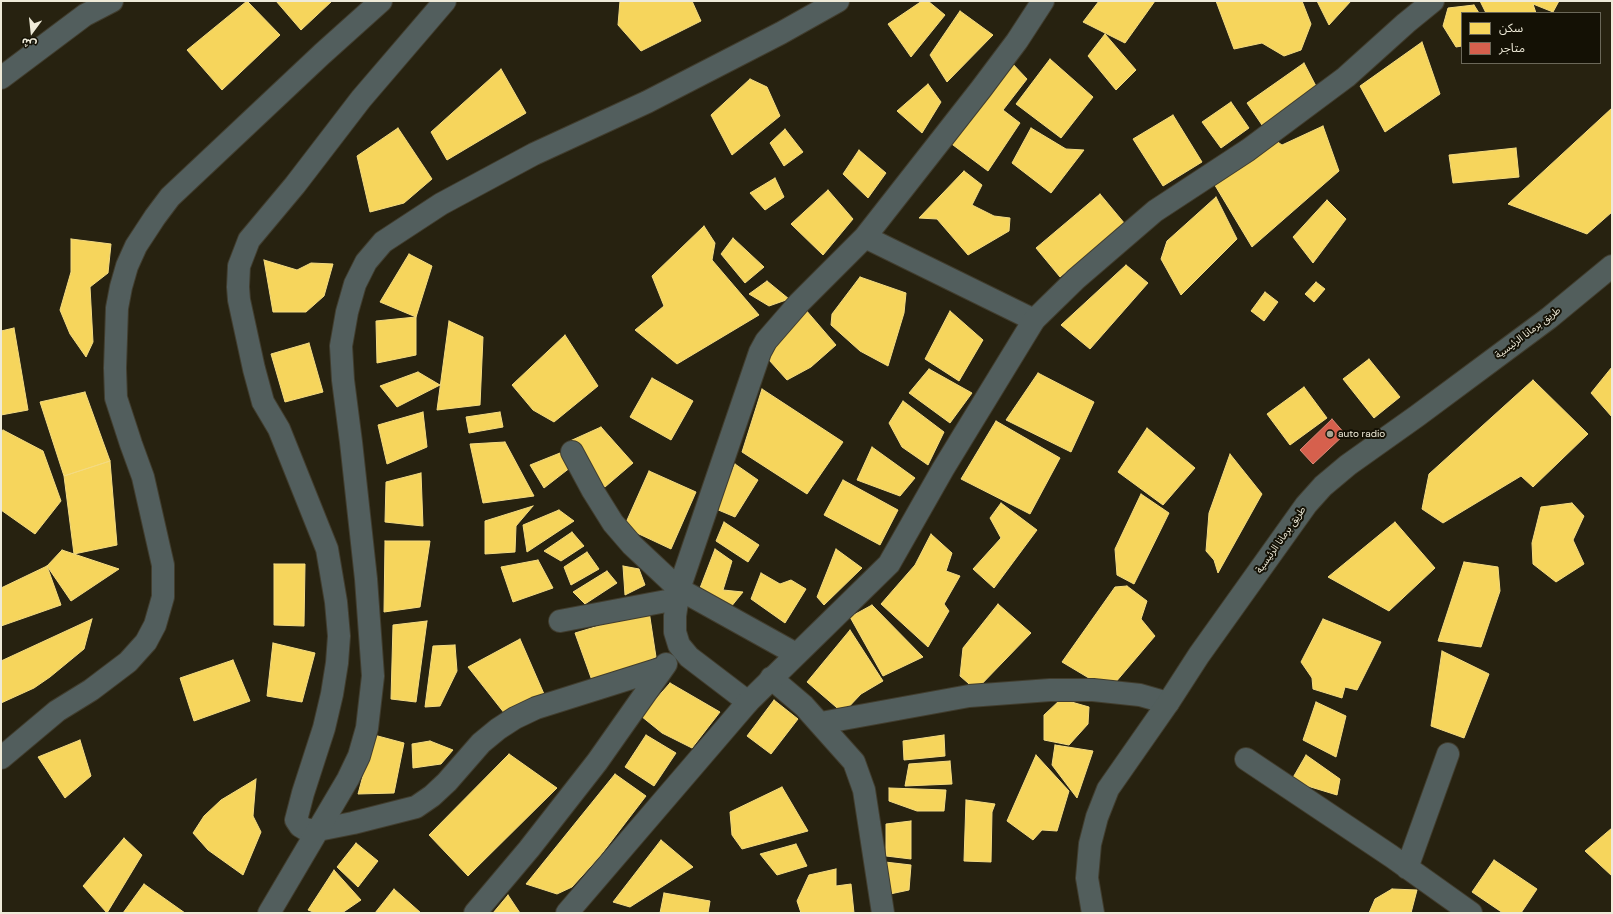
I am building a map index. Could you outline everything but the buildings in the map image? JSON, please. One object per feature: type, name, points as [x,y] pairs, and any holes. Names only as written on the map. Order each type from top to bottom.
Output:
[{"type":"main road","name":"طريق برمانا الرئيسية","points":[[1093,913],[1087,878],[1090,844],[1097,817],[1108,789],[1199,656],[1306,505],[1323,486],[1348,465],[1549,318],[1612,266]]},
{"type":"street","points":[[1,78],[84,15],[112,1]]},
{"type":"street","points":[[1,758],[57,711],[91,690],[128,662],[146,642],[155,625],[163,597],[163,565],[143,477],[116,398],[115,360],[118,308],[121,287],[127,266],[136,246],[155,217],[170,198],[316,59],[381,1]]},
{"type":"street","points":[[445,1],[361,99],[295,185],[249,240],[239,266],[239,294],[254,369],[264,402],[279,429],[327,549],[336,602],[339,636],[337,664],[332,694],[324,728],[296,820],[300,826],[310,830],[318,830],[416,807],[432,796],[447,782],[481,743],[498,728],[515,718],[536,708],[663,668]]},
{"type":"street","points":[[269,913],[348,779],[359,756],[367,728],[373,676],[366,579],[343,380],[341,346],[347,312],[355,284],[366,262],[383,242],[441,204],[534,154],[668,91],[781,33],[838,1]]},
{"type":"street","points":[[748,702],[700,667],[689,657],[679,645],[675,632],[675,616],[678,594],[760,352],[766,341],[799,303],[865,237],[981,89],[1017,41],[1043,1]]},
{"type":"street","points":[[567,913],[748,702],[889,564],[943,469],[1034,320],[1076,279],[1155,211],[1248,150],[1346,77],[1433,1]]},
{"type":"street","points":[[865,237],[1034,320]]},
{"type":"street","points":[[572,452],[593,491],[613,522],[632,545],[678,594],[796,654]]},
{"type":"street","points":[[560,621],[678,594]]},
{"type":"street","points":[[475,913],[529,849],[597,762],[679,645]]},
{"type":"street","points":[[771,678],[804,706],[821,723],[854,762],[861,778],[864,790],[883,913]]},
{"type":"street","points":[[821,723],[969,696],[1042,690],[1093,690],[1140,695],[1168,703]]},
{"type":"street","points":[[1407,868],[1448,754]]},
{"type":"street","points":[[1246,759],[1407,868],[1470,913]]},
{"type":"place","name":"auto radio","points":[[1330,434]]}]
